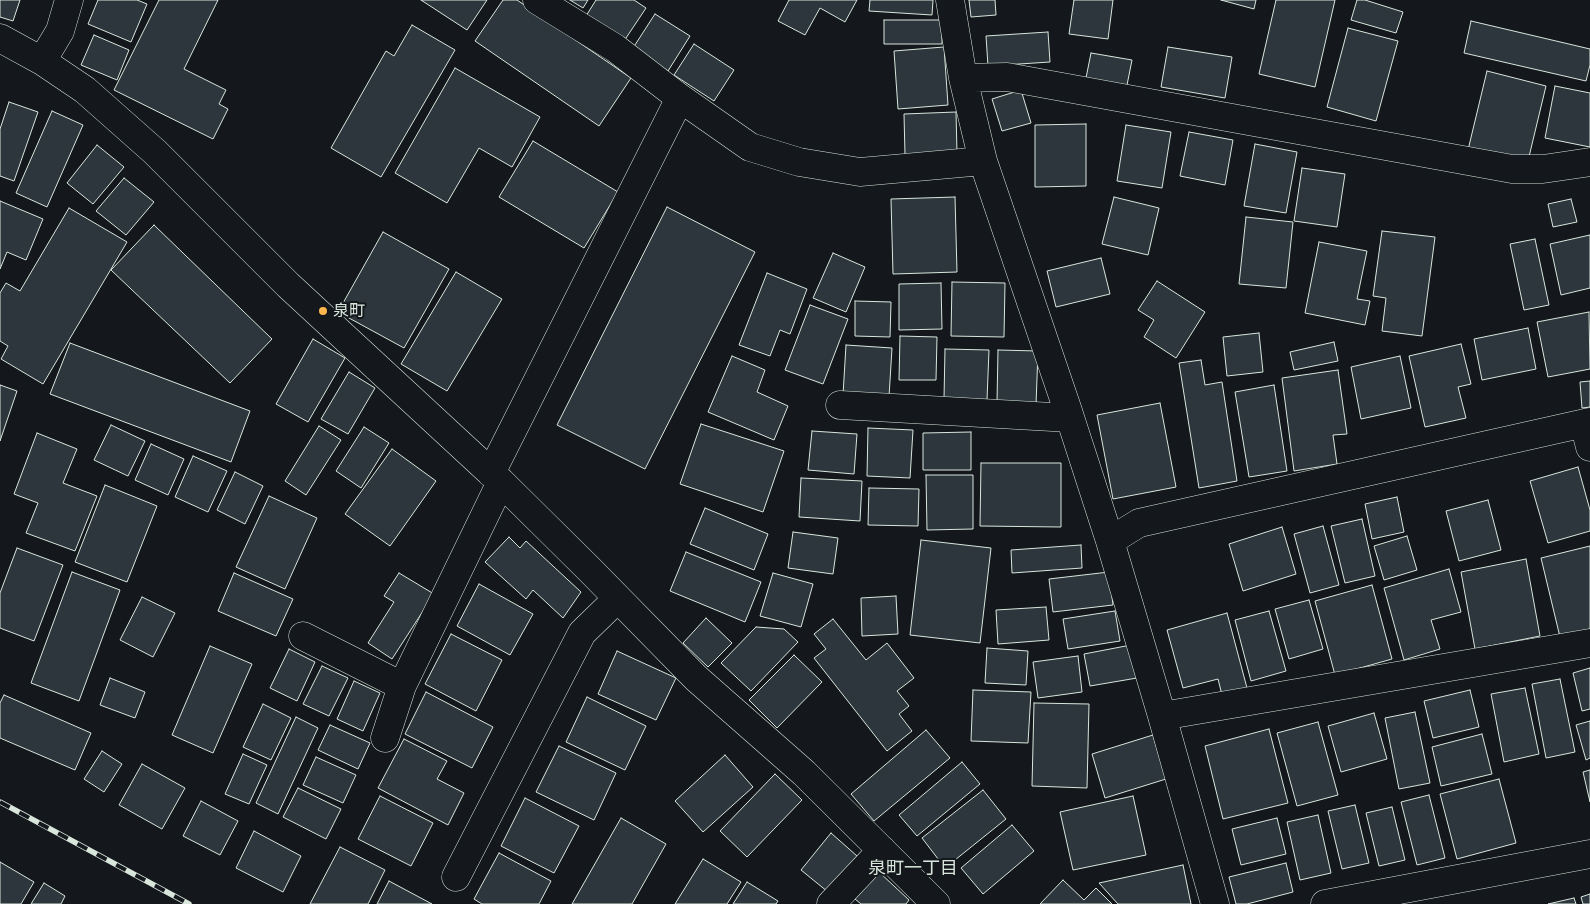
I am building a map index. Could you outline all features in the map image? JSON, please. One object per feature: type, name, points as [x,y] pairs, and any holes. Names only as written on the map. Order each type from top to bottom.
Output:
[{"type":"street","points":[[42,61],[60,31],[70,0]]},
{"type":"street","points":[[537,0],[615,48],[680,98],[750,147],[798,162],[860,172],[983,161]]},
{"type":"street","points":[[950,0],[963,78],[983,161],[1110,541],[1216,904]]},
{"type":"street","points":[[0,38],[42,61],[85,90],[148,146],[288,284],[496,477],[696,678],[804,773],[936,904]]},
{"type":"street","points":[[963,78],[1007,77],[1512,169],[1543,169],[1590,162]]},
{"type":"street","points":[[385,738],[402,686],[496,477],[680,98]]},
{"type":"street","points":[[840,405],[1070,418]]},
{"type":"street","points":[[1110,541],[1139,523],[1588,431]]},
{"type":"street","points":[[456,877],[582,633],[618,598]]},
{"type":"street","points":[[304,636],[402,686]]},
{"type":"street","points":[[1162,716],[1590,643]]},
{"type":"street","points":[[831,904],[882,850]]},
{"type":"street","points":[[1325,904],[1590,854]]},
{"type":"building","points":[[0,0],[20,0],[13,21],[0,17]]},
{"type":"building","points":[[98,0],[137,0],[147,4],[131,42],[88,24]]},
{"type":"building","points":[[159,0],[218,0],[184,69],[226,90],[219,104],[228,109],[213,139],[114,90]]},
{"type":"building","points":[[421,0],[487,0],[467,30]]},
{"type":"building","points":[[503,0],[517,0],[631,78],[599,126],[475,41]]},
{"type":"building","points":[[570,0],[588,0],[583,8]]},
{"type":"building","points":[[596,0],[634,0],[646,8],[624,41],[586,16]]},
{"type":"building","points":[[789,0],[857,0],[845,22],[820,8],[805,35],[778,21]]},
{"type":"building","points":[[870,0],[933,0],[932,15],[869,11]]},
{"type":"building","points":[[969,0],[995,0],[996,15],[971,17]]},
{"type":"building","points":[[1074,0],[1113,0],[1108,39],[1069,34]]},
{"type":"building","points":[[1221,0],[1256,0],[1254,9]]},
{"type":"building","points":[[1276,0],[1335,0],[1315,87],[1259,74]]},
{"type":"building","points":[[1357,0],[1365,0],[1403,12],[1396,33],[1351,20]]},
{"type":"building","points":[[655,14],[690,36],[668,71],[633,48]]},
{"type":"building","points":[[884,20],[942,20],[942,44],[884,44]]},
{"type":"building","points":[[1471,21],[1590,49],[1590,65],[1586,81],[1464,53]]},
{"type":"building","points":[[412,25],[455,50],[381,177],[331,148],[386,51],[394,56]]},
{"type":"building","points":[[1348,28],[1398,41],[1376,121],[1327,107]]},
{"type":"building","points":[[1048,32],[1050,62],[988,66],[986,36]]},
{"type":"building","points":[[94,35],[129,50],[117,80],[81,65]]},
{"type":"building","points":[[694,44],[734,70],[714,101],[674,75]]},
{"type":"building","points":[[944,47],[948,105],[898,109],[894,51]]},
{"type":"building","points":[[1168,47],[1232,57],[1225,98],[1161,87]]},
{"type":"building","points":[[1091,53],[1132,60],[1126,90],[1085,83]]},
{"type":"building","points":[[455,68],[540,117],[512,167],[479,148],[447,203],[395,173]]},
{"type":"building","points":[[1487,71],[1546,86],[1527,165],[1468,150]]},
{"type":"building","points":[[1555,86],[1590,93],[1590,147],[1545,138]]},
{"type":"building","points":[[1021,90],[1031,123],[1002,131],[992,99]]},
{"type":"building","points":[[9,102],[38,112],[14,181],[0,176],[0,129]]},
{"type":"building","points":[[52,111],[83,125],[47,207],[16,193]]},
{"type":"building","points":[[956,112],[957,153],[905,155],[904,114]]},
{"type":"building","points":[[1086,124],[1086,186],[1035,187],[1035,125]]},
{"type":"building","points":[[1126,125],[1171,132],[1162,188],[1117,181]]},
{"type":"building","points":[[1189,132],[1233,140],[1225,185],[1180,176]]},
{"type":"building","points":[[533,141],[618,192],[584,248],[499,197]]},
{"type":"building","points":[[1255,144],[1297,152],[1286,213],[1244,206]]},
{"type":"building","points":[[97,145],[124,167],[93,204],[67,183]]},
{"type":"building","points":[[1302,168],[1345,174],[1337,227],[1294,221]]},
{"type":"building","points":[[124,178],[154,202],[126,235],[96,211]]},
{"type":"building","points":[[955,197],[957,272],[893,274],[891,199]]},
{"type":"building","points":[[1114,197],[1159,208],[1148,255],[1102,244]]},
{"type":"building","points":[[1571,199],[1577,222],[1553,227],[1548,204]]},
{"type":"building","points":[[0,201],[43,219],[26,260],[7,252],[0,269]]},
{"type":"building","points":[[667,207],[755,252],[645,469],[557,425]]},
{"type":"building","points":[[69,208],[127,242],[43,384],[1,359],[8,346],[0,341],[0,293],[6,283],[20,291]]},
{"type":"building","points":[[1246,217],[1293,222],[1286,288],[1239,284]]},
{"type":"building","points":[[154,225],[272,339],[230,383],[111,270]]},
{"type":"building","points":[[1382,231],[1435,237],[1422,336],[1382,331],[1386,298],[1373,296]]},
{"type":"building","points":[[383,232],[449,269],[404,348],[338,312]]},
{"type":"building","points":[[1590,235],[1590,288],[1561,295],[1550,244]]},
{"type":"building","points":[[1535,239],[1549,305],[1524,310],[1510,244]]},
{"type":"building","points":[[1319,242],[1367,251],[1357,299],[1370,301],[1365,325],[1305,313]]},
{"type":"building","points":[[833,253],[865,267],[846,312],[813,298]]},
{"type":"building","points":[[1101,258],[1110,294],[1056,307],[1047,271]]},
{"type":"building","points":[[456,272],[502,299],[447,391],[401,364]]},
{"type":"building","points":[[767,273],[807,289],[790,334],[780,330],[770,356],[739,345]]},
{"type":"building","points":[[1157,281],[1205,312],[1176,358],[1144,337],[1154,320],[1138,310]]},
{"type":"building","points":[[952,282],[1005,283],[1004,337],[951,336]]},
{"type":"building","points":[[941,283],[942,329],[899,330],[899,284]]},
{"type":"building","points":[[855,301],[891,302],[890,337],[855,336]]},
{"type":"building","points":[[810,305],[848,319],[823,384],[785,370]]},
{"type":"building","points":[[1589,312],[1590,369],[1548,377],[1537,322]]},
{"type":"building","points":[[1528,328],[1536,369],[1482,380],[1474,339]]},
{"type":"building","points":[[1259,333],[1263,372],[1227,376],[1223,337]]},
{"type":"building","points":[[900,336],[937,337],[936,380],[899,380]]},
{"type":"building","points":[[313,339],[345,358],[308,422],[276,404]]},
{"type":"building","points":[[1334,342],[1338,361],[1294,370],[1290,352]]},
{"type":"building","points":[[70,343],[250,411],[231,462],[50,394]]},
{"type":"building","points":[[1461,344],[1471,384],[1458,387],[1466,418],[1425,427],[1409,356]]},
{"type":"building","points":[[846,345],[892,348],[889,397],[843,395]]},
{"type":"building","points":[[945,349],[989,350],[987,400],[944,399]]},
{"type":"building","points":[[998,350],[1038,351],[1036,405],[997,403]]},
{"type":"building","points":[[732,356],[765,370],[757,392],[788,406],[774,440],[708,412]]},
{"type":"building","points":[[1400,356],[1411,408],[1361,419],[1351,367]]},
{"type":"building","points":[[1201,360],[1205,385],[1222,382],[1237,481],[1199,488],[1179,363]]},
{"type":"building","points":[[1338,370],[1347,434],[1333,435],[1337,464],[1294,471],[1282,378]]},
{"type":"building","points":[[349,372],[375,388],[348,434],[321,419]]},
{"type":"building","points":[[1590,381],[1590,407],[1582,408],[1580,382]]},
{"type":"building","points":[[0,385],[17,391],[0,441]]},
{"type":"building","points":[[1274,385],[1287,471],[1249,477],[1235,392]]},
{"type":"building","points":[[1160,403],[1176,487],[1113,499],[1097,415]]},
{"type":"building","points":[[701,424],[784,451],[763,512],[680,484]]},
{"type":"building","points":[[111,425],[145,441],[128,476],[94,460]]},
{"type":"building","points":[[319,426],[341,440],[306,495],[285,481]]},
{"type":"building","points":[[364,427],[389,443],[361,488],[336,471]]},
{"type":"building","points":[[868,428],[913,430],[910,478],[867,476]]},
{"type":"building","points":[[812,431],[857,434],[854,474],[808,470]]},
{"type":"building","points":[[971,432],[971,470],[923,470],[923,433]]},
{"type":"building","points":[[37,433],[77,449],[63,483],[97,496],[75,551],[26,533],[38,503],[14,494]]},
{"type":"building","points":[[151,444],[184,459],[168,495],[135,480]]},
{"type":"building","points":[[392,449],[436,481],[390,546],[345,514]]},
{"type":"building","points":[[193,456],[227,471],[208,512],[175,497]]},
{"type":"building","points":[[981,463],[1061,463],[1061,527],[980,526]]},
{"type":"building","points":[[1578,467],[1590,510],[1590,531],[1548,543],[1530,481]]},
{"type":"building","points":[[235,472],[263,486],[245,524],[217,510]]},
{"type":"building","points":[[926,475],[973,475],[973,529],[927,530]]},
{"type":"building","points":[[801,478],[862,481],[860,521],[799,517]]},
{"type":"building","points":[[105,485],[157,506],[127,582],[75,562]]},
{"type":"building","points":[[869,488],[919,489],[918,526],[868,525]]},
{"type":"building","points":[[269,496],[317,518],[285,589],[236,567]]},
{"type":"building","points":[[1397,497],[1404,532],[1372,539],[1365,504]]},
{"type":"building","points":[[1488,500],[1501,550],[1459,561],[1446,511]]},
{"type":"building","points":[[705,508],[768,534],[754,570],[690,544]]},
{"type":"building","points":[[1362,519],[1375,576],[1345,583],[1331,526]]},
{"type":"building","points":[[1323,526],[1339,585],[1310,593],[1294,534]]},
{"type":"building","points":[[1282,527],[1296,574],[1243,591],[1229,544]]},
{"type":"building","points":[[793,532],[838,538],[833,574],[788,568]]},
{"type":"building","points":[[1407,536],[1417,570],[1384,580],[1374,546]]},
{"type":"building","points":[[509,537],[520,548],[526,541],[581,592],[563,618],[533,590],[526,599],[485,562]]},
{"type":"building","points":[[921,540],[991,548],[980,643],[910,635]]},
{"type":"building","points":[[1081,545],[1082,568],[1012,573],[1011,550]]},
{"type":"building","points":[[1590,546],[1590,629],[1560,637],[1541,558]]},
{"type":"building","points":[[17,548],[63,565],[34,641],[0,628],[0,593]]},
{"type":"building","points":[[686,552],[761,582],[745,622],[670,591]]},
{"type":"building","points":[[1526,559],[1540,636],[1475,649],[1461,572]]},
{"type":"building","points":[[1449,569],[1461,612],[1431,620],[1440,649],[1404,660],[1384,588]]},
{"type":"building","points":[[72,572],[120,590],[79,701],[31,683]]},
{"type":"building","points":[[1109,572],[1113,605],[1053,612],[1049,579]]},
{"type":"building","points":[[234,573],[293,599],[276,636],[218,611]]},
{"type":"building","points":[[399,573],[434,594],[392,659],[368,643],[394,602],[384,596]]},
{"type":"building","points":[[773,573],[813,584],[801,627],[760,616]]},
{"type":"building","points":[[479,584],[533,614],[510,655],[457,626]]},
{"type":"building","points":[[1372,585],[1392,659],[1335,675],[1315,601]]},
{"type":"building","points":[[896,596],[898,634],[862,636],[861,598]]},
{"type":"building","points":[[142,597],[175,613],[153,657],[120,640]]},
{"type":"building","points":[[1309,600],[1323,649],[1289,659],[1275,609]]},
{"type":"building","points":[[1046,607],[1049,640],[998,644],[996,610]]},
{"type":"building","points":[[1115,611],[1120,641],[1068,649],[1063,619]]},
{"type":"building","points":[[1269,611],[1286,671],[1251,681],[1235,620]]},
{"type":"building","points":[[1227,613],[1247,688],[1222,695],[1218,679],[1183,688],[1167,630]]},
{"type":"building","points":[[706,618],[732,643],[708,667],[683,643]]},
{"type":"building","points":[[833,619],[866,660],[887,643],[914,678],[897,691],[909,706],[899,714],[912,731],[887,751],[814,658],[826,649],[814,634]]},
{"type":"building","points":[[756,627],[784,629],[798,642],[751,691],[721,663]]},
{"type":"building","points":[[451,634],[502,660],[476,711],[425,684]]},
{"type":"building","points":[[1131,645],[1137,678],[1090,686],[1084,654]]},
{"type":"building","points":[[210,646],[252,664],[213,753],[172,735]]},
{"type":"building","points":[[987,648],[1028,651],[1026,685],[985,683]]},
{"type":"building","points":[[289,649],[315,662],[297,701],[270,688]]},
{"type":"building","points":[[617,651],[676,678],[656,720],[598,694]]},
{"type":"building","points":[[794,655],[822,682],[777,728],[749,700]]},
{"type":"building","points":[[1078,656],[1082,692],[1038,698],[1033,662]]},
{"type":"building","points":[[322,666],[348,678],[329,716],[303,704]]},
{"type":"building","points":[[1590,668],[1590,709],[1582,711],[1573,673]]},
{"type":"building","points":[[110,678],[145,692],[135,718],[100,705]]},
{"type":"building","points":[[1560,679],[1575,752],[1546,758],[1532,684]]},
{"type":"building","points":[[354,681],[380,693],[363,731],[337,719]]},
{"type":"building","points":[[1525,688],[1539,754],[1504,762],[1491,694]]},
{"type":"building","points":[[973,690],[1031,692],[1028,743],[971,741]]},
{"type":"building","points":[[1470,690],[1479,727],[1433,738],[1424,701]]},
{"type":"building","points":[[426,692],[493,727],[472,768],[405,734]]},
{"type":"building","points":[[4,695],[91,733],[75,770],[0,738],[0,703]]},
{"type":"building","points":[[587,697],[646,726],[625,770],[566,742]]},
{"type":"building","points":[[1034,703],[1089,704],[1087,788],[1032,786]]},
{"type":"building","points":[[263,704],[291,718],[271,760],[243,747]]},
{"type":"building","points":[[1415,712],[1430,783],[1399,789],[1385,718]]},
{"type":"building","points":[[1374,713],[1387,759],[1341,772],[1328,726]]},
{"type":"building","points":[[296,717],[318,728],[278,814],[256,803]]},
{"type":"building","points":[[1590,721],[1590,758],[1586,760],[1576,725]]},
{"type":"building","points":[[1318,722],[1338,795],[1297,806],[1277,733]]},
{"type":"building","points":[[330,725],[370,743],[358,769],[318,750]]},
{"type":"building","points":[[1269,729],[1288,803],[1223,819],[1205,746]]},
{"type":"building","points":[[926,730],[950,758],[874,821],[851,794]]},
{"type":"building","points":[[1482,734],[1492,774],[1441,786],[1432,747]]},
{"type":"building","points":[[1153,735],[1166,779],[1105,798],[1092,754]]},
{"type":"building","points":[[404,739],[447,761],[437,779],[464,793],[448,825],[378,788]]},
{"type":"building","points":[[559,746],[616,773],[594,820],[536,792]]},
{"type":"building","points":[[102,751],[122,764],[104,792],[84,779]]},
{"type":"building","points":[[243,754],[267,765],[249,804],[225,794]]},
{"type":"building","points":[[725,755],[753,787],[703,832],[675,801]]},
{"type":"building","points":[[316,757],[356,775],[343,803],[303,785]]},
{"type":"building","points":[[962,762],[980,784],[917,836],[899,815]]},
{"type":"building","points":[[142,764],[185,788],[162,829],[119,805]]},
{"type":"building","points":[[1590,770],[1590,802],[1583,772]]},
{"type":"building","points":[[775,774],[802,800],[747,857],[720,831]]},
{"type":"building","points":[[1499,779],[1516,843],[1457,859],[1440,794]]},
{"type":"building","points":[[298,788],[341,809],[326,839],[283,817]]},
{"type":"building","points":[[983,790],[1006,819],[945,868],[922,838]]},
{"type":"building","points":[[1429,795],[1445,858],[1417,865],[1401,802]]},
{"type":"building","points":[[380,796],[433,823],[411,866],[358,839]]},
{"type":"building","points":[[1133,796],[1146,855],[1073,870],[1060,812]]},
{"type":"building","points":[[525,798],[579,826],[554,873],[501,846]]},
{"type":"building","points":[[201,801],[238,821],[220,855],[183,836]]},
{"type":"building","points":[[1355,805],[1369,863],[1342,869],[1328,811]]},
{"type":"building","points":[[1392,807],[1405,860],[1379,866],[1366,813]]},
{"type":"building","points":[[1318,815],[1331,873],[1300,880],[1287,822]]},
{"type":"building","points":[[621,818],[666,844],[632,904],[572,904]]},
{"type":"building","points":[[1277,818],[1286,854],[1241,865],[1232,829]]},
{"type":"building","points":[[1012,825],[1034,851],[983,894],[961,868]]},
{"type":"building","points":[[254,831],[301,856],[283,892],[236,868]]},
{"type":"building","points":[[831,833],[857,856],[828,892],[801,870]]},
{"type":"building","points":[[340,847],[385,870],[368,904],[310,904]]},
{"type":"building","points":[[499,853],[551,881],[539,904],[482,904],[474,899]]},
{"type":"building","points":[[703,859],[741,882],[727,904],[675,904]]},
{"type":"building","points":[[0,862],[34,882],[21,904],[0,904]]},
{"type":"building","points":[[1286,863],[1293,892],[1247,904],[1236,904],[1229,877]]},
{"type":"building","points":[[1183,865],[1191,904],[1118,904],[1099,883]]},
{"type":"building","points":[[879,872],[909,900],[906,904],[861,904],[855,899]]},
{"type":"building","points":[[1063,880],[1084,900],[1096,888],[1112,904],[1040,904]]},
{"type":"building","points":[[389,881],[432,904],[377,904]]},
{"type":"building","points":[[747,882],[778,901],[776,904],[733,904]]},
{"type":"building","points":[[44,883],[65,896],[61,904],[31,904]]},
{"type":"building","points":[[1590,894],[1590,904],[1583,904],[1581,897]]},
{"type":"building","points":[[1574,898],[1576,904],[1548,904]]},
{"type":"railway","points":[[0,802],[189,904]]},
{"type":"place","name":"泉町","points":[[323,311]]},
{"type":"district","name":"泉町一丁目","points":[[913,869]]}]
